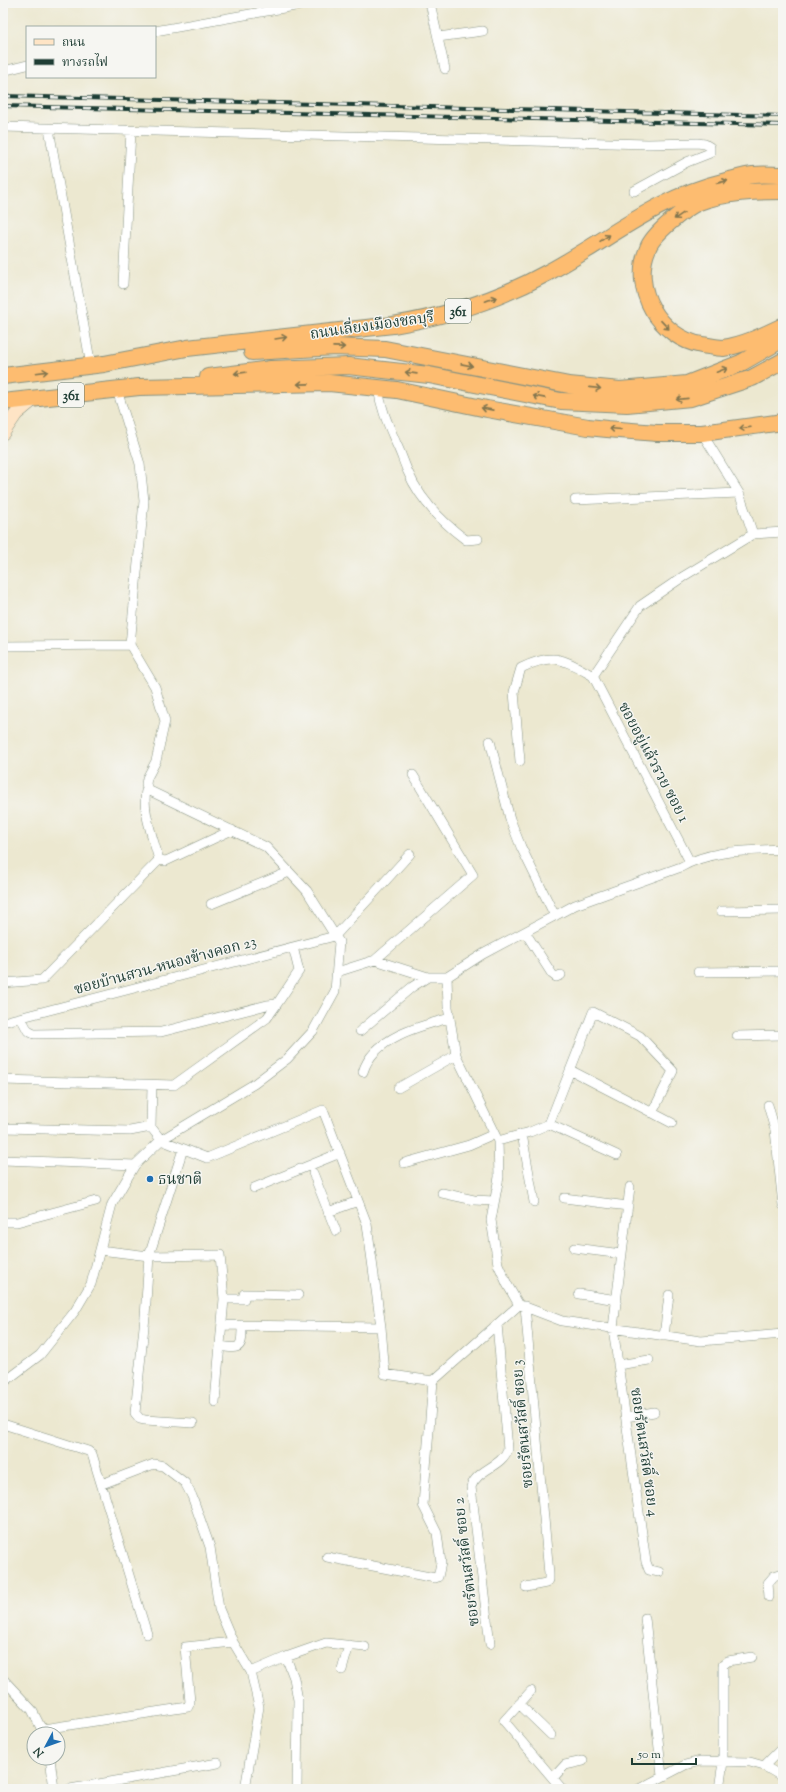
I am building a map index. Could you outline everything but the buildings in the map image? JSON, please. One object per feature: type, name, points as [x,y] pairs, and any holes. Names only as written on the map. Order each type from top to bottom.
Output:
[{"type":"highway","name":"ถนนเลี่ยงเมืองชลบุรี","points":[[3,376],[98,365],[187,348],[392,325],[424,320],[468,308],[510,292],[548,273],[654,208],[700,187],[752,175],[783,175]]},
{"type":"highway","points":[[783,191],[746,191],[698,203],[667,224],[648,248],[642,277],[649,305],[665,328],[689,343],[722,348],[754,340],[783,326]]},
{"type":"highway","points":[[98,365],[335,347],[385,349],[569,385],[620,390],[687,384],[741,363],[783,340]]},
{"type":"highway","points":[[139,388],[270,369],[348,366],[429,375],[561,402],[627,404],[691,398],[752,378],[783,361]]},
{"type":"highway","name":"361","points":[[3,402],[139,388],[329,383],[378,388],[588,427],[657,433],[702,433],[783,422]]},
{"type":"main road","points":[[3,434],[16,414],[34,399]]},
{"type":"street","points":[[156,31],[312,3]]},
{"type":"street","points":[[430,3],[445,69]]},
{"type":"street","points":[[438,38],[483,31]]},
{"type":"street","points":[[3,71],[26,64]]},
{"type":"street","points":[[3,127],[581,141],[648,144],[701,144],[710,147],[710,153],[687,162],[634,191]]},
{"type":"street","points":[[49,129],[98,365]]},
{"type":"street","points":[[123,284],[131,131]]},
{"type":"street","points":[[378,388],[380,405],[386,423],[396,443],[408,474],[424,500],[442,521],[466,540],[478,539]]},
{"type":"street","points":[[3,1383],[40,1355],[75,1311],[91,1284],[112,1204],[135,1164],[161,1140],[254,1084],[287,1059],[313,1030],[335,991],[339,942],[307,891],[266,846],[150,790],[147,778],[156,761],[165,721],[155,687],[130,645],[144,501],[140,464],[117,390]]},
{"type":"street","points":[[702,433],[739,493],[753,534]]},
{"type":"street","points":[[575,500],[739,493]]},
{"type":"street","points":[[520,761],[514,692],[521,668],[539,659],[564,660],[593,676],[640,606],[684,576],[753,534],[783,532]]},
{"type":"street","points":[[3,646],[130,645]]},
{"type":"street","name":"ซอยอยู่แล้วรวย ซอย 1","points":[[593,676],[690,862]]},
{"type":"street","points":[[490,741],[510,819],[521,847],[555,916]]},
{"type":"street","points":[[337,972],[375,960],[473,875],[413,775]]},
{"type":"street","points":[[150,790],[145,794],[145,804],[159,860]]},
{"type":"street","points":[[159,860],[166,861],[232,830]]},
{"type":"street","points":[[375,960],[428,977],[447,977],[482,954],[575,905],[681,867],[695,858],[729,852],[782,849],[783,863]]},
{"type":"street","points":[[335,936],[410,854]]},
{"type":"street","points":[[3,984],[42,980],[159,860]]},
{"type":"street","points":[[211,904],[289,872]]},
{"type":"street","points":[[721,911],[783,910]]},
{"type":"street","points":[[525,932],[552,974],[556,977],[561,975]]},
{"type":"street","name":"ซอยบ้านสวน-หนองข้างคอก 23","points":[[3,1022],[335,936]]},
{"type":"street","points":[[3,1080],[174,1085],[267,1018],[299,971],[293,947]]},
{"type":"street","points":[[698,972],[783,971]]},
{"type":"street","points":[[360,1031],[412,987],[428,977]]},
{"type":"street","points":[[447,977],[450,1018],[456,1055],[496,1137],[499,1177],[491,1220],[498,1264],[507,1284],[522,1305],[562,1321],[701,1341],[783,1334]]},
{"type":"street","points":[[21,1018],[28,1031],[34,1034],[161,1032],[267,1005],[277,1004]]},
{"type":"street","points":[[549,1124],[593,1012],[640,1036],[673,1071],[652,1113]]},
{"type":"street","points":[[363,1072],[366,1062],[387,1043],[423,1025],[450,1018]]},
{"type":"street","points":[[738,1036],[783,1035]]},
{"type":"street","points":[[398,1088],[456,1055]]},
{"type":"street","points":[[570,1070],[672,1123]]},
{"type":"street","points":[[152,1085],[151,1127],[161,1140],[207,1158],[323,1110],[367,1224],[381,1326],[385,1374],[433,1381]]},
{"type":"street","points":[[768,1105],[775,1130],[783,1205]]},
{"type":"street","points":[[404,1163],[469,1146],[496,1137],[522,1134],[549,1124],[616,1154]]},
{"type":"street","points":[[3,1128],[130,1130],[151,1127]]},
{"type":"street","points":[[522,1134],[534,1202]]},
{"type":"street","points":[[183,1149],[149,1256],[145,1317],[135,1413],[140,1419],[145,1420],[193,1423]]},
{"type":"street","points":[[254,1188],[340,1153]]},
{"type":"street","points":[[3,1160],[135,1164]]},
{"type":"street","points":[[313,1173],[336,1231]]},
{"type":"street","name":"ซอยรัตนสวัสดิ์ ซอย 4","points":[[630,1187],[613,1328],[646,1562],[649,1570],[659,1572]]},
{"type":"street","points":[[442,1193],[474,1200],[494,1201]]},
{"type":"street","points":[[564,1198],[628,1206]]},
{"type":"street","points":[[3,1222],[17,1222],[96,1201]]},
{"type":"street","points":[[328,1212],[358,1201]]},
{"type":"street","points":[[574,1248],[622,1254]]},
{"type":"street","points":[[100,1250],[149,1256],[220,1255],[224,1299],[215,1402]]},
{"type":"street","points":[[224,1299],[244,1299],[244,1294],[298,1295]]},
{"type":"street","points":[[579,1294],[616,1300]]},
{"type":"street","points":[[664,1336],[669,1295]]},
{"type":"street","points":[[327,1557],[435,1578],[438,1577],[441,1563],[437,1533],[423,1505],[433,1381],[497,1324],[522,1305]]},
{"type":"street","name":"ซอยรัตนสวัสดิ์ ซอย 3","points":[[522,1305],[547,1538],[549,1580],[546,1583],[526,1587]]},
{"type":"street","name":"ซอยรัตนสวัสดิ์ ซอย 2","points":[[490,1644],[471,1487],[475,1479],[500,1459],[508,1449],[497,1324]]},
{"type":"street","points":[[222,1325],[381,1326]]},
{"type":"street","points":[[220,1346],[234,1349],[239,1347],[242,1342],[242,1326]]},
{"type":"street","points":[[618,1365],[648,1360]]},
{"type":"street","points":[[626,1417],[654,1412]]},
{"type":"street","points":[[3,1424],[88,1450],[94,1457],[148,1634]]},
{"type":"street","points":[[102,1484],[154,1464],[163,1466],[185,1483],[192,1496],[210,1547],[219,1609],[233,1642],[251,1672],[259,1707],[245,1789]]},
{"type":"street","points":[[769,1597],[768,1583],[774,1576],[783,1573]]},
{"type":"street","points":[[645,1618],[662,1776]]},
{"type":"street","points":[[66,1728],[188,1707],[190,1702],[185,1647],[233,1642]]},
{"type":"street","points":[[251,1672],[286,1657],[326,1643],[365,1647]]},
{"type":"street","points":[[342,1670],[349,1645]]},
{"type":"street","points":[[286,1657],[294,1678],[298,1700],[296,1789]]},
{"type":"street","points":[[719,1789],[723,1762],[724,1665],[728,1661],[752,1657]]},
{"type":"street","points":[[3,1679],[32,1710],[40,1726]]},
{"type":"street","points":[[531,1691],[504,1721],[562,1789]]},
{"type":"street","points":[[520,1704],[551,1735]]},
{"type":"street","points":[[764,1766],[783,1747]]},
{"type":"street","points":[[553,1778],[566,1765],[583,1761]]},
{"type":"street","points":[[639,1789],[685,1765],[700,1761],[750,1762],[764,1766],[783,1777]]},
{"type":"street","points":[[70,1789],[218,1763]]},
{"type":"street","points":[[51,1766],[54,1789]]},
{"type":"railway","points":[[3,96],[783,116]]},
{"type":"railway","points":[[3,106],[783,125]]},
{"type":"place","name":"ธนชาติ","points":[[150,1179]]}]
